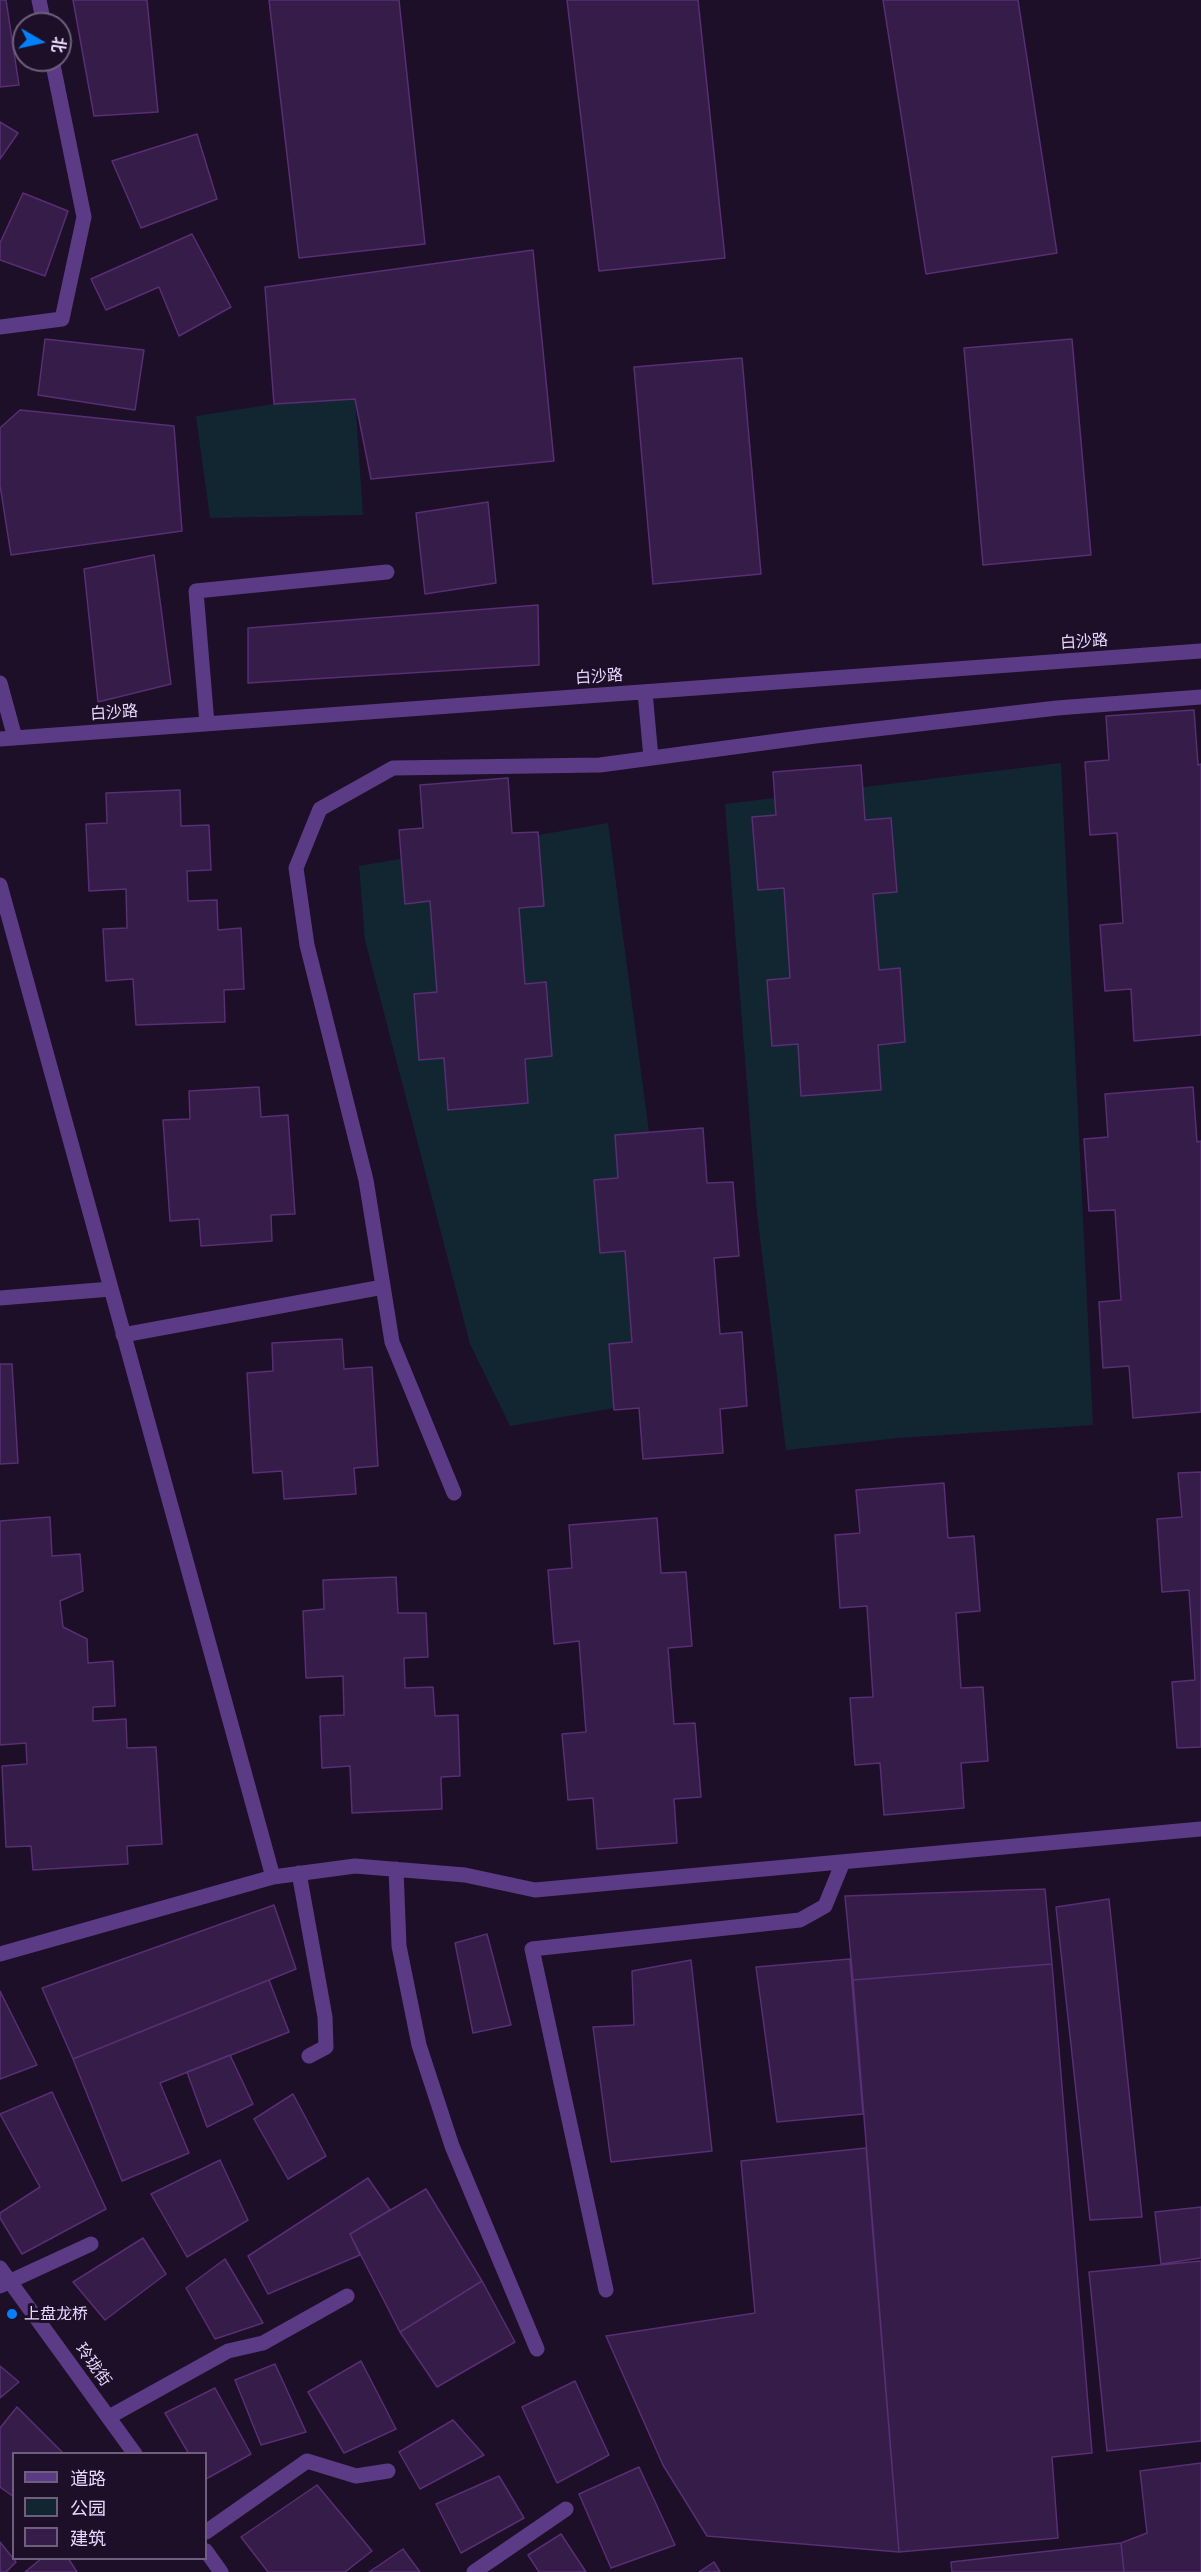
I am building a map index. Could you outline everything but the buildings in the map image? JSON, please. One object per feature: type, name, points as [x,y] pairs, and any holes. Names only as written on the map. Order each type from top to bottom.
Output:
[{"type":"street","points":[[0,327],[62,319],[84,217],[54,72]]},
{"type":"street","points":[[207,724],[196,591],[387,572]]},
{"type":"street","name":"白沙路","points":[[8,739],[1201,651]]},
{"type":"street","points":[[0,683],[8,739]]},
{"type":"street","points":[[645,692],[651,758]]},
{"type":"street","points":[[454,1493],[392,1342],[366,1180],[307,945],[296,868],[320,809],[393,768],[600,765],[815,736],[1057,708],[1201,697]]},
{"type":"street","points":[[0,885],[273,1877]]},
{"type":"street","points":[[123,1335],[383,1287]]},
{"type":"street","points":[[0,1298],[111,1289]]},
{"type":"street","points":[[0,1954],[273,1877],[355,1866],[465,1875],[535,1890],[1201,1829]]},
{"type":"street","points":[[606,2290],[532,1949],[800,1920],[825,1906],[843,1862]]},
{"type":"street","points":[[396,1869],[399,1946],[419,2044],[452,2146],[537,2349]]},
{"type":"street","points":[[299,1873],[325,2017],[326,2047],[309,2056]]},
{"type":"street","points":[[3,2278],[91,2244]]},
{"type":"street","name":"玲珑街","points":[[3,2278],[134,2452]]},
{"type":"street","points":[[109,2417],[228,2351],[263,2343],[347,2296]]},
{"type":"street","points":[[207,2531],[307,2461],[356,2476],[388,2471]]},
{"type":"street","points":[[474,2572],[566,2509]]},
{"type":"street","points":[[207,2552],[221,2572]]},
{"type":"green space","points":[[355,399],[363,515],[210,518],[196,416],[274,404]]},
{"type":"green space","points":[[1061,763],[1093,1425],[899,1438],[786,1450],[757,1213],[725,804]]},
{"type":"green space","points":[[608,823],[684,1396],[510,1426],[470,1344],[365,940],[359,866]]},
{"type":"place","name":"上盘龙桥","points":[[12,2314]]}]
